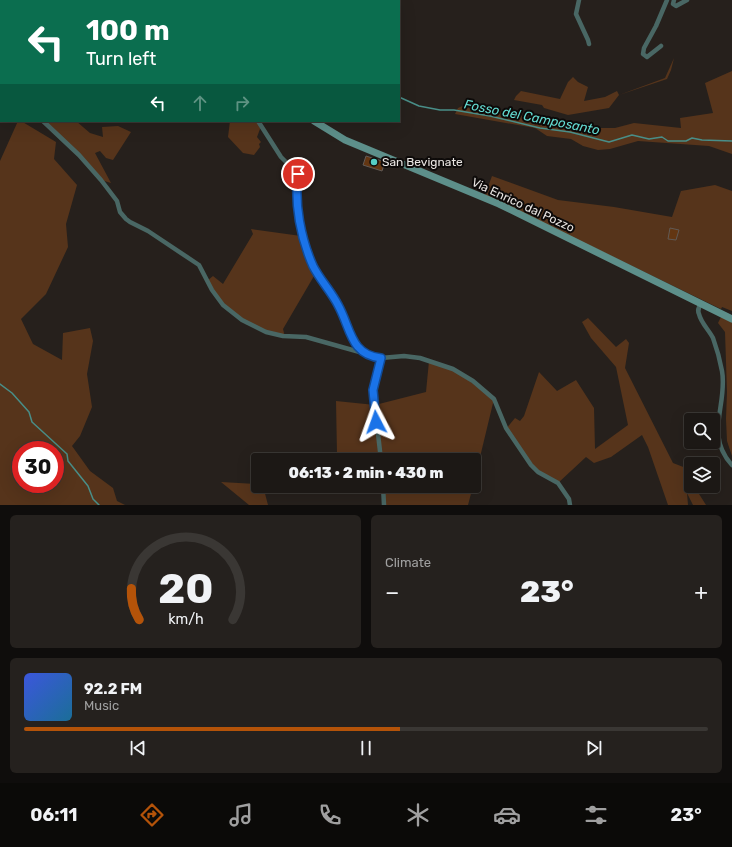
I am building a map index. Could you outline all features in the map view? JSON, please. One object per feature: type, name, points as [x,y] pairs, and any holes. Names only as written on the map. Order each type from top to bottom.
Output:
[{"type":"street","points":[[578,0],[576,14],[589,44]]},
{"type":"street","points":[[661,46],[647,57],[644,54],[644,48],[656,26],[666,0]]},
{"type":"street","points":[[674,0],[673,4],[676,6],[687,0]]},
{"type":"street","points":[[44,122],[79,155],[101,180],[117,201],[120,212],[126,219],[148,231],[199,265],[212,290],[223,305],[242,320],[266,332],[283,336],[306,337],[373,357],[381,358],[404,356],[420,358],[453,369],[473,381],[494,399],[506,428],[530,465],[538,472],[558,483],[569,499],[570,505]]},
{"type":"street","points":[[259,122],[281,157],[298,174],[297,194],[300,227],[313,266],[338,305],[355,345],[362,353]]},
{"type":"street","name":"Via Enrico dal Pozzo","points":[[316,122],[345,140],[498,204],[732,319]]},
{"type":"street","points":[[701,303],[698,310],[699,315],[713,339],[719,355],[723,377],[717,426],[720,444],[726,459],[732,465]]},
{"type":"street","points":[[380,453],[373,390],[381,358]]},
{"type":"street","points":[[383,493],[384,505]]},
{"type":"shaded area","points":[[674,58],[667,79],[619,95],[665,78]]},
{"type":"shaded area","points":[[732,71],[732,154],[709,146],[638,141],[610,149],[598,150],[583,146],[571,139],[547,136],[535,128],[455,114],[458,108],[469,103],[540,120],[584,128],[615,128],[634,123],[681,128],[680,118],[713,113],[705,83]]},
{"type":"shaded area","points":[[573,77],[578,82],[588,87],[584,101],[605,97],[617,91],[619,95],[609,108],[568,115],[544,108],[542,105],[514,100],[521,91],[560,99],[568,82]]},
{"type":"shaded area","points":[[18,122],[23,122],[56,142],[54,159],[77,185],[66,224],[68,247],[46,294],[21,319],[33,344],[62,360],[63,333],[90,328],[93,341],[87,374],[92,407],[80,436],[72,446],[90,471],[113,488],[117,501],[125,505],[0,505],[0,161]]},
{"type":"shaded area","points":[[44,122],[77,122],[90,133],[103,137],[102,127],[118,126],[131,132],[113,160],[106,158],[100,151],[95,153],[111,183],[101,180]]},
{"type":"shaded area","points":[[230,122],[259,122],[262,127],[257,137],[261,142],[259,144],[260,147],[254,155],[243,153],[228,137]]},
{"type":"shaded area","points":[[492,176],[558,200],[614,207],[672,217],[681,191],[715,185],[732,191],[732,311],[722,307],[721,309],[485,195]]},
{"type":"shaded area","points":[[251,229],[301,236],[320,277],[314,276],[283,329],[285,337],[260,329],[243,321],[228,311],[222,305],[207,281],[213,276],[223,284],[253,234]]},
{"type":"shaded area","points":[[722,315],[732,320],[732,456],[727,441],[725,332],[718,323]]},
{"type":"shaded area","points":[[588,318],[616,347],[626,339],[629,343],[625,368],[673,463],[684,467],[684,493],[687,493],[688,505],[668,505],[648,447],[642,435],[611,457],[594,463],[586,457],[558,483],[538,472],[506,429],[515,418],[520,421],[524,416],[539,372],[557,391],[576,380],[594,408],[595,449],[628,425],[616,367],[591,338],[582,322]]},
{"type":"shaded area","points":[[429,361],[453,369],[494,399],[481,453],[337,453],[336,401],[375,405],[426,392]]},
{"type":"shaded area","points":[[221,482],[251,484],[251,493],[265,493],[268,505],[249,505]]},
{"type":"shaded area","points":[[383,493],[471,493],[468,505],[384,505]]},
{"type":"shaded area","points":[[687,493],[698,493],[706,505],[693,505]]},
{"type":"building","name":"San Bevignate","points":[[366,156],[385,162],[382,171],[363,165]]},
{"type":"building","points":[[670,228],[679,230],[676,240],[668,239]]},
{"type":"waterway","name":"Fosso del Camposanto","points":[[400,97],[419,106],[490,116],[540,128],[570,132],[609,142],[632,135],[649,139],[662,137],[668,141],[686,141],[692,138],[702,140],[732,141]]},
{"type":"waterway","points":[[0,384],[12,393],[29,412],[32,422],[67,454],[68,461],[88,486],[93,499],[99,505]]},
{"type":"place","name":"San Bevignate","points":[[374,162]]},
{"type":"route","points":[[298,174],[297,194],[300,227],[313,266],[338,305],[355,345],[362,353],[381,358],[377,371],[377,380],[373,390],[376,422]]}]
